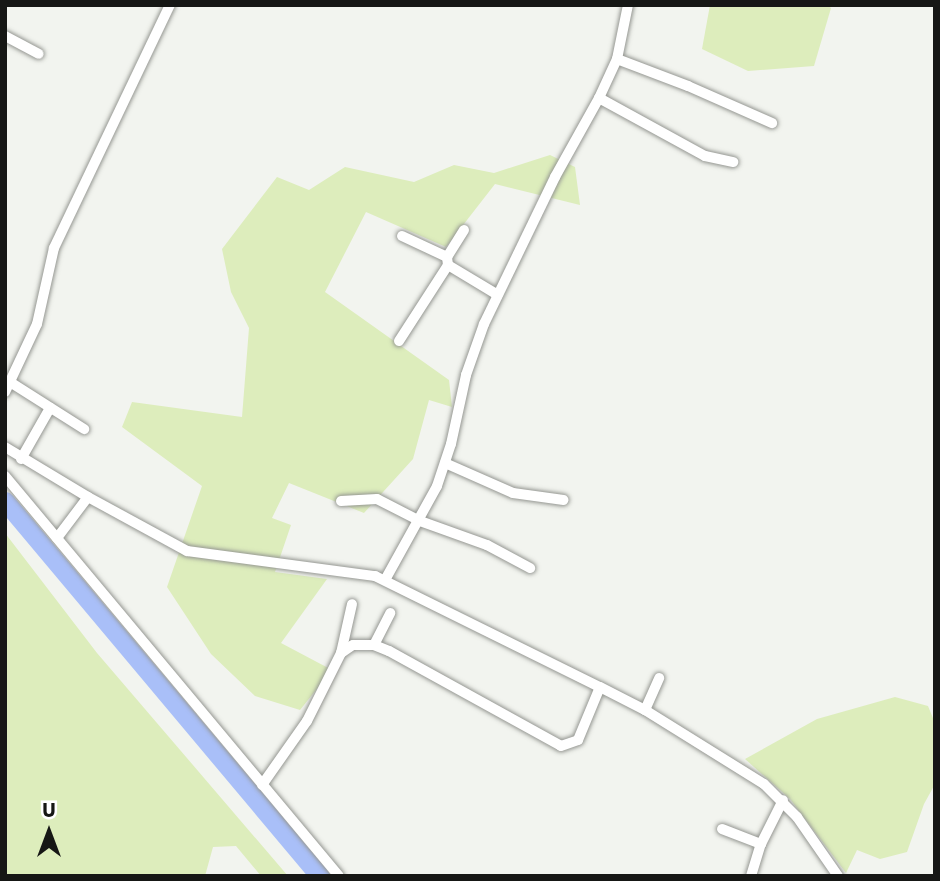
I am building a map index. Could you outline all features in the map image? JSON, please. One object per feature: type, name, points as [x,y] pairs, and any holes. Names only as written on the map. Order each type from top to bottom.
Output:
[{"type":"street","points":[[84,429],[8,387],[37,324],[54,247],[170,5]]},
{"type":"street","points":[[385,580],[420,521],[445,463],[466,375],[498,295],[555,177],[617,60],[628,5]]},
{"type":"street","points":[[5,36],[39,54]]},
{"type":"street","points":[[617,60],[688,86],[772,123]]},
{"type":"street","points":[[599,98],[705,156],[733,162]]},
{"type":"street","points":[[399,341],[464,230]]},
{"type":"street","points":[[402,236],[448,261],[498,295]]},
{"type":"street","points":[[20,458],[50,408]]},
{"type":"street","points":[[5,447],[88,498],[187,551],[359,573],[385,580],[645,710],[764,784],[783,800],[838,876]]},
{"type":"street","points":[[445,463],[513,493],[564,500]]},
{"type":"street","points":[[5,476],[339,876]]},
{"type":"street","points":[[57,538],[88,498]]},
{"type":"street","points":[[341,501],[377,499],[420,521],[487,545],[530,568]]},
{"type":"street","points":[[262,785],[307,721],[341,653],[352,604]]},
{"type":"street","points":[[374,645],[390,613]]},
{"type":"street","points":[[341,653],[353,645],[374,645],[561,746],[578,740],[600,687]]},
{"type":"street","points":[[645,710],[659,678]]},
{"type":"street","points":[[751,876],[761,844],[783,800]]},
{"type":"street","points":[[722,829],[761,844]]},
{"type":"green space","points":[[710,5],[827,5],[831,8],[814,66],[748,71],[702,49]]},
{"type":"green space","points":[[550,155],[575,167],[580,205],[495,184],[446,247],[366,212],[325,292],[449,380],[452,407],[429,400],[413,459],[364,513],[289,483],[272,518],[291,525],[275,572],[327,579],[281,643],[332,670],[300,710],[255,696],[211,654],[167,587],[202,486],[122,427],[132,402],[242,417],[249,328],[231,292],[222,249],[277,177],[309,190],[345,167],[414,182],[454,165],[494,173]]},
{"type":"green space","points":[[5,533],[97,653],[288,876],[261,876],[236,846],[213,847],[205,876],[5,876]]},
{"type":"green space","points":[[895,697],[928,706],[935,723],[935,784],[924,804],[907,852],[880,859],[857,850],[846,873],[790,799],[745,759],[817,719]]},
{"type":"waterway","points":[[5,501],[320,876]]}]
